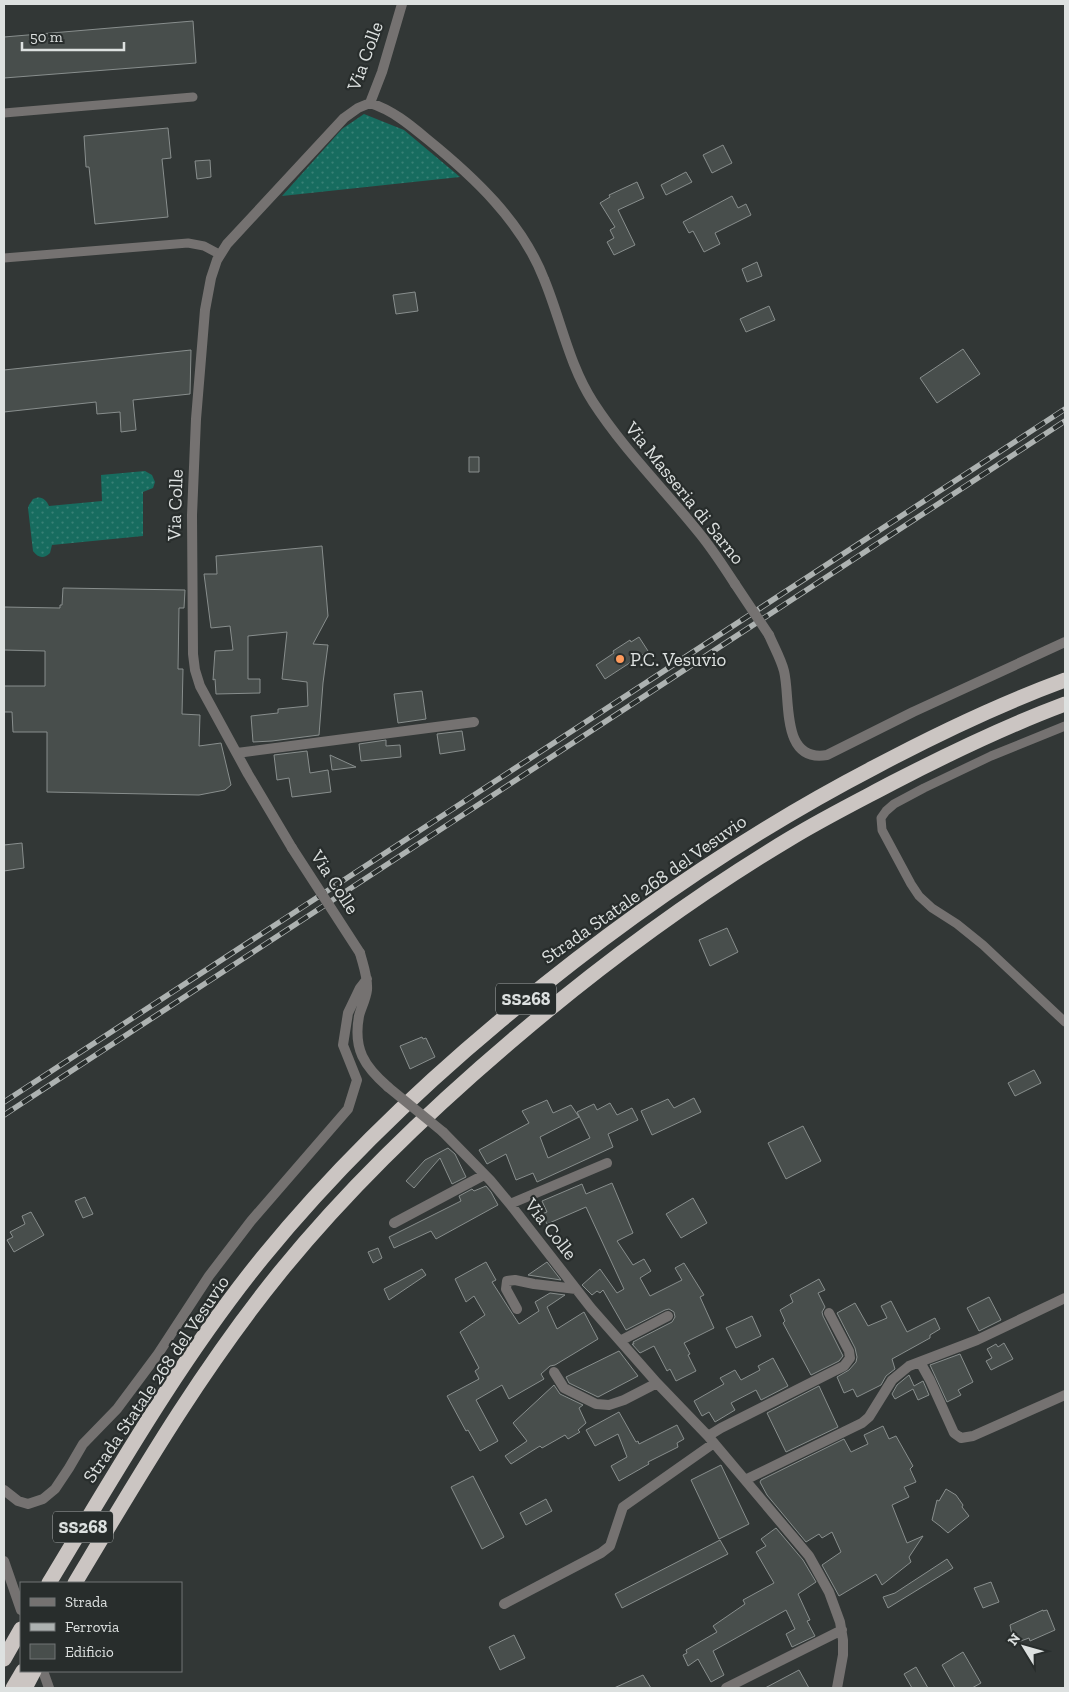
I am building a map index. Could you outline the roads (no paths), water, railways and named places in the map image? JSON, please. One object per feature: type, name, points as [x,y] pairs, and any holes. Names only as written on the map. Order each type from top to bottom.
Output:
[{"type":"highway","name":"Strada Statale 268 del Vesuvio","points":[[50,1582],[146,1424],[197,1346],[236,1292],[293,1222],[335,1175],[376,1133],[462,1054],[539,988],[605,937],[713,861],[777,820],[934,735],[1065,680]]},
{"type":"highway","name":"Strada Statale 268 del Vesuvio","points":[[76,1582],[161,1441],[227,1342],[255,1304],[314,1232],[353,1189],[392,1148],[476,1071],[551,1007],[621,953],[716,886],[790,839],[840,810],[943,756],[1065,704]]},
{"type":"highway","points":[[4,1645],[20,1624]]},
{"type":"highway","points":[[4,1658],[20,1631]]},
{"type":"highway","points":[[13,1688],[22,1672]]},
{"type":"highway","points":[[25,1688],[33,1672]]},
{"type":"street","name":"Via Colle","points":[[402,4],[382,72],[370,103],[358,108],[344,118],[227,244],[219,254],[211,278],[205,310],[196,419],[191,567],[195,670],[200,686],[292,848],[360,953],[367,979],[367,993],[359,1016],[357,1039],[361,1057],[372,1073],[443,1132],[484,1175],[510,1204],[576,1289],[620,1341],[711,1440],[809,1556],[829,1592],[842,1630],[843,1655],[837,1688]]},
{"type":"street","name":"Via Masseria di Sarno","points":[[370,103],[394,114],[438,148],[494,201],[516,227],[528,246],[544,279],[572,359],[591,400],[630,453],[700,534],[769,635],[784,671],[789,725],[800,747],[808,754],[817,757],[827,755],[914,712],[1065,642]]},
{"type":"street","points":[[237,753],[474,722]]},
{"type":"street","points":[[4,1490],[18,1501],[28,1504],[43,1499],[55,1489],[70,1468],[83,1444],[117,1408],[158,1354],[209,1276],[250,1220],[348,1109],[357,1080],[343,1045],[348,1013],[360,988],[367,979]]},
{"type":"street","points":[[510,1204],[607,1163]]},
{"type":"street","points":[[394,1223],[484,1175]]},
{"type":"street","points":[[517,1309],[506,1289],[507,1282],[515,1280],[576,1289]]},
{"type":"street","points":[[745,1480],[870,1417],[892,1380],[909,1366],[977,1340],[1065,1298]]},
{"type":"street","points":[[504,1604],[601,1553],[610,1546],[623,1507],[711,1440],[721,1428],[844,1366],[850,1358],[849,1351],[829,1313]]},
{"type":"street","points":[[620,1341],[668,1316]]},
{"type":"street","points":[[920,1362],[954,1433],[961,1438],[973,1436],[1065,1396]]},
{"type":"street","points":[[554,1372],[564,1388],[596,1404],[609,1405],[624,1400],[657,1383]]},
{"type":"street","points":[[4,1561],[20,1607]]},
{"type":"street","points":[[726,1688],[842,1630]]},
{"type":"street","points":[[43,1672],[49,1688]]},
{"type":"lane","points":[[4,113],[193,97]]},
{"type":"lane","points":[[4,258],[188,243],[204,246],[219,254]]},
{"type":"lane","points":[[1065,726],[991,756],[924,788],[894,804],[881,818],[882,830],[919,896],[932,908],[983,944],[1065,1022]]},
{"type":"railway","points":[[4,1102],[1065,409]]},
{"type":"railway","points":[[4,1115],[1065,421]]},
{"type":"place","name":"P.C. Vesuvio","points":[[620,659]]}]
